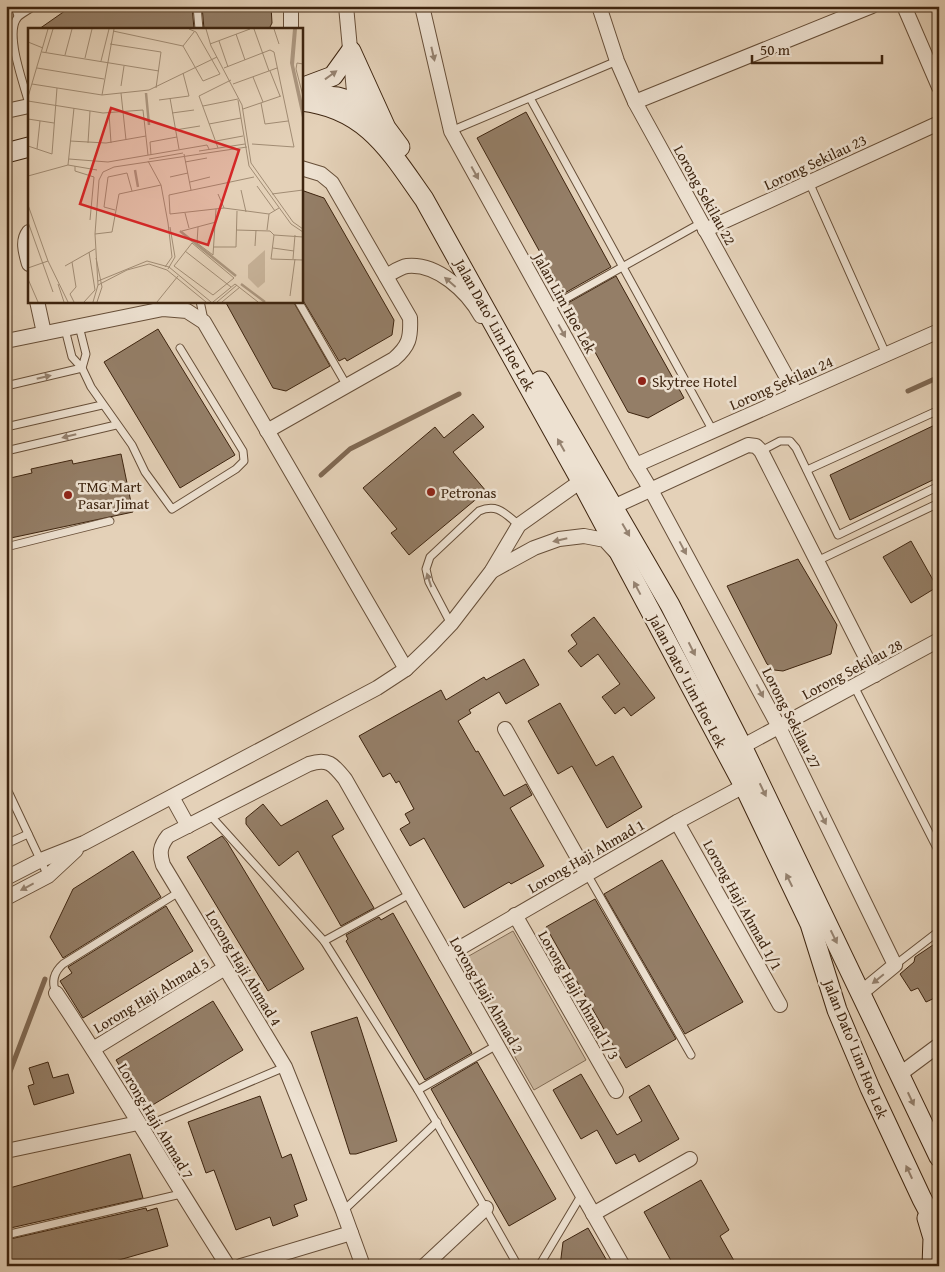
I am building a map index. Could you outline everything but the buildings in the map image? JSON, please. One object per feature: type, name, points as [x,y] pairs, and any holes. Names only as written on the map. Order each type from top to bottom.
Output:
[{"type":"street","points":[[291,28],[292,6]]},
{"type":"street","points":[[346,6],[351,51],[353,109]]},
{"type":"street","points":[[422,6],[451,131]]},
{"type":"street","name":"Lorong Sekilau 22","points":[[599,6],[617,61],[635,102],[796,394]]},
{"type":"street","points":[[635,102],[872,6]]},
{"type":"street","points":[[904,6],[939,87]]},
{"type":"street","points":[[302,88],[333,76],[351,51]]},
{"type":"street","points":[[351,51],[386,128]]},
{"type":"street","points":[[302,95],[338,96],[353,109],[386,128]]},
{"type":"street","name":"Jalan Dato' Lim Hoe Lek","points":[[302,101],[353,109],[391,154],[424,199],[532,391],[619,554],[735,751],[861,993],[939,1156]]},
{"type":"street","points":[[6,111],[28,105]]},
{"type":"street","name":"Jalan Dato' Lim Hoe Lek","points":[[302,108],[351,128],[391,154]]},
{"type":"street","name":"Lorong Sekilau 23","points":[[703,226],[810,182],[939,123]]},
{"type":"street","name":"Jalan Dato' Lim Hoe Lek","points":[[386,128],[424,178],[670,605],[735,751],[744,786],[810,924],[837,1010],[870,1088],[939,1231]]},
{"type":"street","name":"Jalan Lim Hoe Lek","points":[[451,131],[651,490]]},
{"type":"street","points":[[6,154],[28,147]]},
{"type":"street","points":[[266,431],[394,359],[404,350],[411,332],[410,318],[332,183],[321,174],[302,168]]},
{"type":"street","points":[[28,233],[26,234],[25,247],[28,260]]},
{"type":"street","points":[[386,276],[404,266],[422,266],[443,276],[463,293],[477,309],[506,359],[532,391]]},
{"type":"street","points":[[37,302],[44,333]]},
{"type":"street","points":[[6,341],[163,309],[187,311],[204,322],[406,668]]},
{"type":"street","name":"Lorong Sekilau 24","points":[[636,465],[939,331]]},
{"type":"street","points":[[613,507],[748,445],[756,446],[761,451],[875,675]]},
{"type":"street","points":[[6,878],[41,860],[84,843],[172,797],[377,688],[406,668],[451,624],[491,572],[519,525],[581,481]]},
{"type":"street","name":"Lorong Sekilau 27","points":[[651,490],[779,726],[895,965]]},
{"type":"street","points":[[491,572],[534,548],[558,539],[584,536],[605,540],[619,554]]},
{"type":"street","name":"Lorong Sekilau 28","points":[[735,751],[938,642]]},
{"type":"street","points":[[505,729],[587,874]]},
{"type":"street","name":"Lorong Haji Ahmad 2","points":[[309,764],[318,761],[328,762],[345,779],[623,1266]]},
{"type":"street","name":"Lorong Haji Ahmad 4","points":[[309,764],[168,836],[160,849],[163,865],[285,1066],[363,1266]]},
{"type":"street","name":"Lorong Haji Ahmad 1","points":[[446,956],[744,786]]},
{"type":"street","points":[[172,797],[188,826]]},
{"type":"street","name":"Lorong Haji Ahmad 1/1","points":[[678,822],[780,1005]]},
{"type":"street","points":[[6,898],[48,876],[84,843]]},
{"type":"street","name":"Lorong Haji Ahmad 1/3","points":[[515,915],[616,1091]]},
{"type":"street","points":[[861,993],[895,965]]},
{"type":"street","name":"Lorong Haji Ahmad 5","points":[[94,1049],[225,968]]},
{"type":"street","name":"Lorong Haji Ahmad 7","points":[[56,993],[94,1049],[181,1194],[228,1266]]},
{"type":"street","points":[[900,1074],[939,1045]]},
{"type":"street","points":[[6,1151],[140,1126]]},
{"type":"street","points":[[593,1214],[690,1159]]},
{"type":"street","points":[[922,1199],[933,1238],[932,1266]]},
{"type":"street","points":[[424,1266],[486,1208]]},
{"type":"street","points":[[241,1266],[351,1233]]},
{"type":"lane","points":[[15,6],[18,16]]},
{"type":"lane","points":[[28,101],[13,40],[14,25],[18,16],[34,6]]},
{"type":"lane","points":[[197,6],[199,28]]},
{"type":"lane","points":[[451,131],[617,61]]},
{"type":"lane","points":[[530,98],[714,431]]},
{"type":"lane","points":[[810,182],[886,354]]},
{"type":"lane","points":[[549,308],[622,266],[703,226]]},
{"type":"lane","points":[[200,302],[204,322]]},
{"type":"lane","points":[[299,302],[347,386]]},
{"type":"lane","points":[[79,326],[86,354],[82,368]]},
{"type":"lane","points":[[65,329],[72,357],[82,368],[102,405],[132,445],[146,472],[172,510],[236,469],[244,461],[243,450],[180,348]]},
{"type":"lane","points":[[72,357],[86,354]]},
{"type":"lane","points":[[6,386],[82,368]]},
{"type":"lane","points":[[6,427],[102,405]]},
{"type":"lane","points":[[807,470],[939,410]]},
{"type":"lane","points":[[6,451],[116,424]]},
{"type":"lane","points":[[761,451],[780,441],[790,441],[796,448],[838,535],[939,486]]},
{"type":"lane","points":[[817,561],[939,503]]},
{"type":"lane","points":[[451,624],[428,582],[426,569],[430,556],[479,511],[488,507],[498,508],[519,525]]},
{"type":"lane","points":[[6,547],[110,521]]},
{"type":"lane","points":[[854,686],[939,852]]},
{"type":"lane","points":[[6,787],[48,876]]},
{"type":"lane","points":[[210,815],[324,941],[418,1090],[518,1266]]},
{"type":"lane","points":[[6,844],[28,834]]},
{"type":"lane","points":[[587,874],[691,1056]]},
{"type":"lane","points":[[56,993],[53,986],[54,974],[64,964],[179,892]]},
{"type":"lane","points":[[324,941],[410,894]]},
{"type":"lane","points":[[895,965],[939,931]]},
{"type":"lane","points":[[418,1090],[497,1045]]},
{"type":"lane","points":[[140,1126],[285,1066]]},
{"type":"lane","points":[[343,1211],[437,1122]]},
{"type":"lane","points":[[6,1235],[181,1194]]},
{"type":"lane","points":[[539,1266],[582,1194]]},
{"type":"shaded area","points":[[513,931],[586,1060],[534,1090],[460,961]]},
{"type":"waterway","points":[[908,391],[939,377]]},
{"type":"waterway","points":[[321,475],[350,449],[459,394]]},
{"type":"waterway","points":[[6,1082],[45,979]]},
{"type":"place","name":"Skytree Hotel","points":[[642,381]]},
{"type":"place","name":"Petronas","points":[[431,492]]},
{"type":"place","name":"TMG Mart Pasar Jimat","points":[[68,495]]}]
